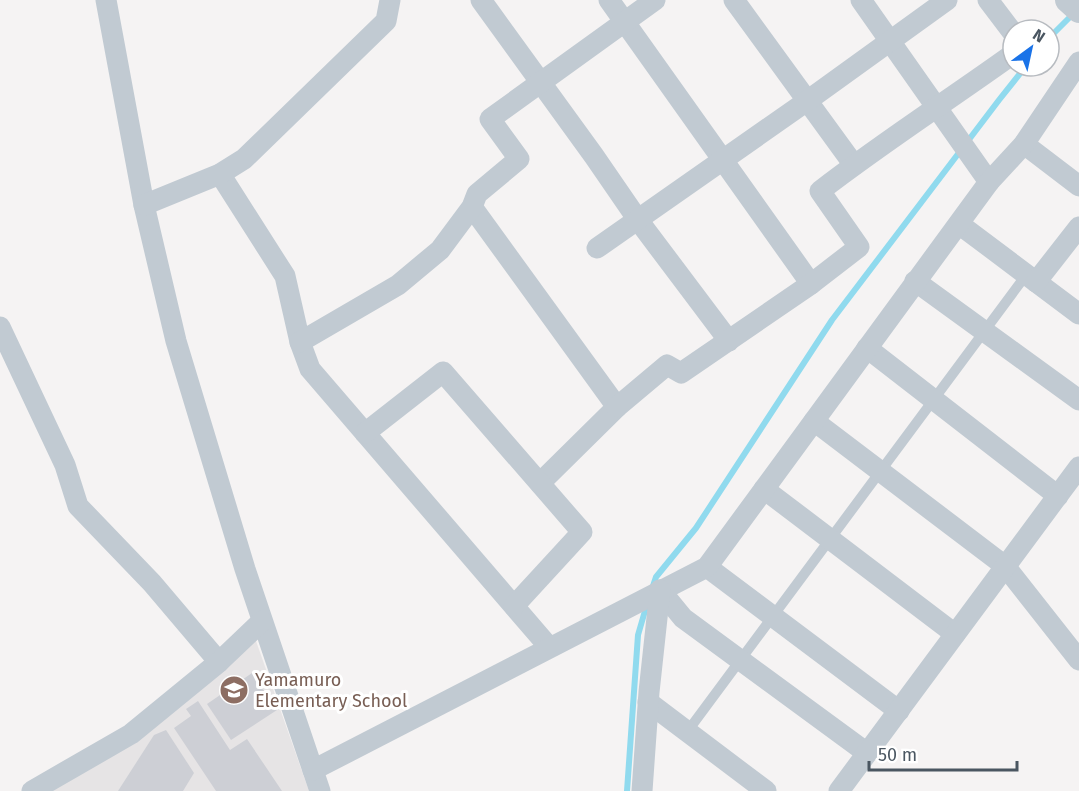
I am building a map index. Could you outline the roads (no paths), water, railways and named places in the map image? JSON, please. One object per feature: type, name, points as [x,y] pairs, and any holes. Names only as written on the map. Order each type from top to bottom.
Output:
[{"type":"street","points":[[106,0],[144,206],[176,341],[262,621],[320,791]]},
{"type":"street","points":[[144,206],[220,174],[244,159],[386,21],[390,0]]},
{"type":"street","points":[[481,0],[638,220],[729,341]]},
{"type":"street","points":[[609,0],[811,284]]},
{"type":"street","points":[[300,342],[398,285],[440,250],[472,207],[477,194],[519,159],[490,119],[655,0]]},
{"type":"street","points":[[734,0],[854,165]]},
{"type":"street","points":[[861,0],[989,182]]},
{"type":"street","points":[[597,248],[807,102],[946,0]]},
{"type":"street","points":[[988,0],[1002,18]]},
{"type":"street","points":[[1068,0],[1079,10]]},
{"type":"street","points":[[313,770],[707,567],[989,182],[1024,144],[1079,62]]},
{"type":"street","points":[[540,483],[617,407],[667,365],[681,373],[811,284],[859,247],[820,191],[1001,63]]},
{"type":"street","points":[[1024,144],[1079,186]]},
{"type":"street","points":[[220,174],[285,276],[300,342],[310,369],[549,647]]},
{"type":"street","points":[[472,207],[617,407]]},
{"type":"street","points":[[959,224],[1079,314]]},
{"type":"street","points":[[1031,278],[1079,227]]},
{"type":"street","points":[[915,281],[1079,400]]},
{"type":"street","points":[[0,327],[65,465],[78,506],[152,582],[219,662]]},
{"type":"street","points":[[867,348],[1058,496]]},
{"type":"street","points":[[365,433],[443,372],[540,483],[582,532],[514,606]]},
{"type":"street","points":[[814,421],[1005,566],[1079,660]]},
{"type":"street","points":[[839,791],[1079,467]]},
{"type":"street","points":[[764,489],[955,634]]},
{"type":"street","points":[[707,567],[899,711]]},
{"type":"street","points":[[660,590],[683,618],[867,753]]},
{"type":"street","points":[[642,791],[648,702],[660,590]]},
{"type":"street","points":[[32,791],[131,734],[219,662],[262,621]]},
{"type":"street","points":[[648,702],[766,791]]},
{"type":"lane","points":[[687,732],[984,331],[1031,278]]},
{"type":"waterway","points":[[1061,26],[1074,13]]},
{"type":"waterway","points":[[652,589],[656,577],[696,528],[832,320],[1016,78]]},
{"type":"waterway","points":[[627,791],[638,635],[647,604]]},
{"type":"place","name":"Yamamuro Elementary School","points":[[234,690]]}]
